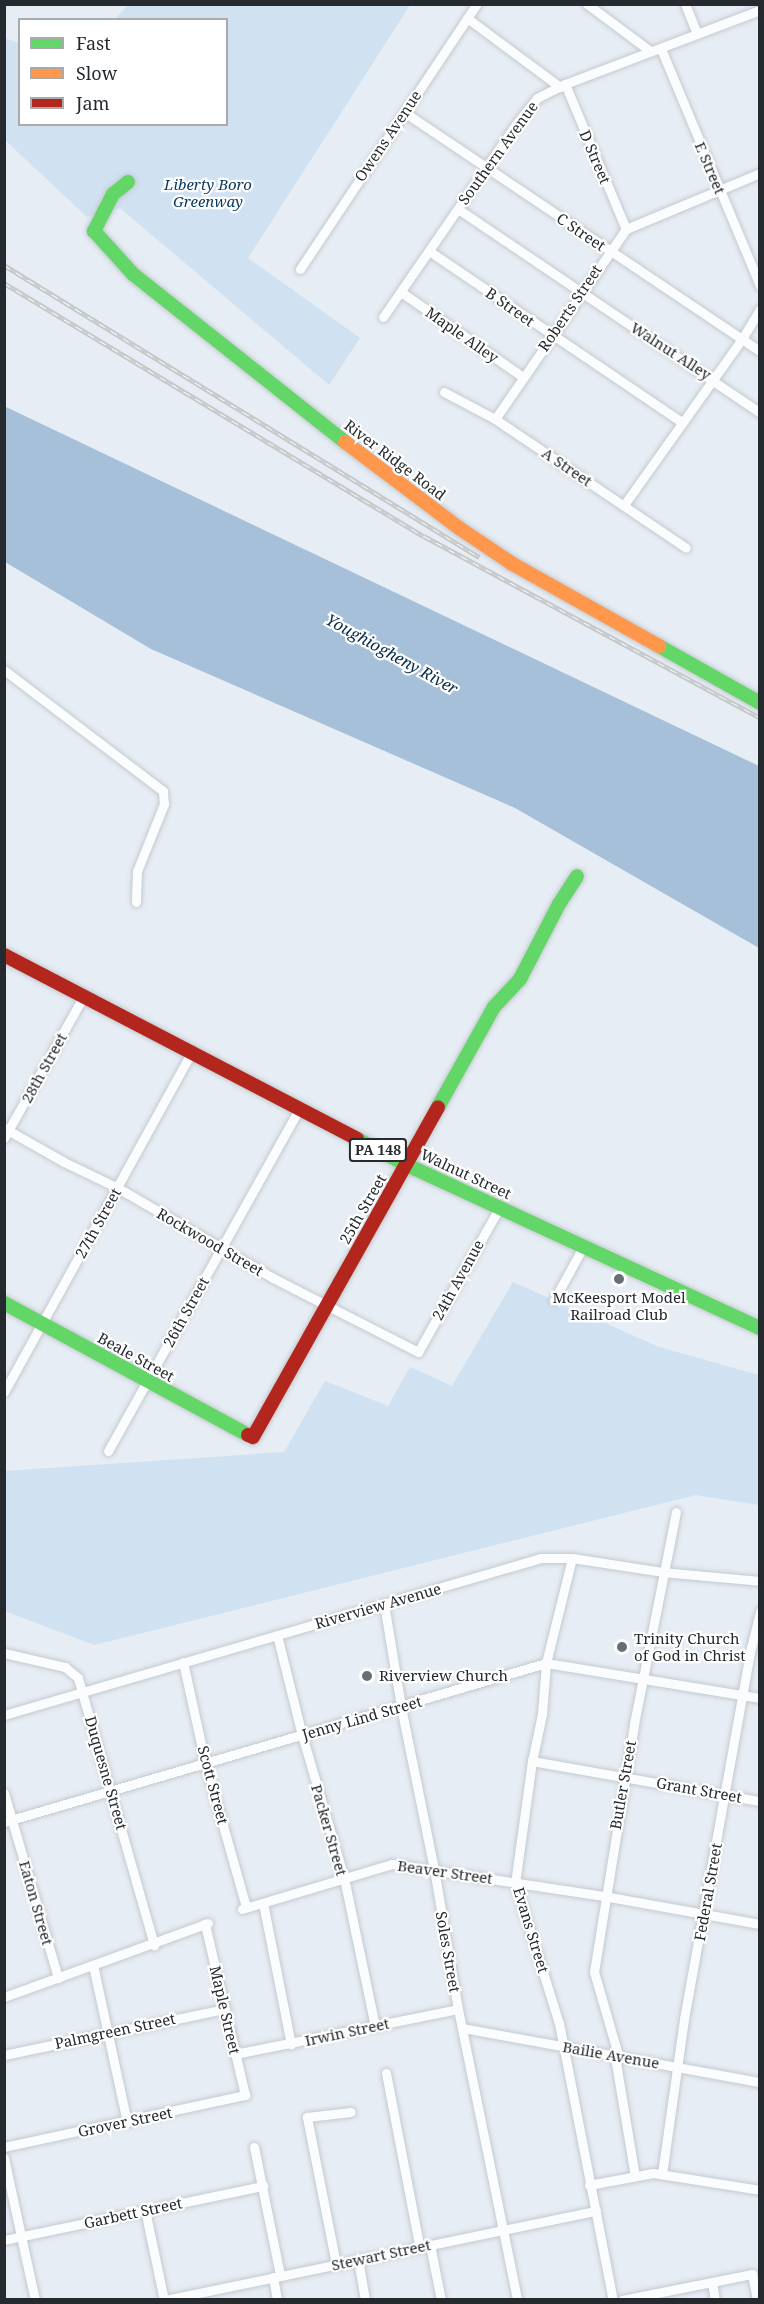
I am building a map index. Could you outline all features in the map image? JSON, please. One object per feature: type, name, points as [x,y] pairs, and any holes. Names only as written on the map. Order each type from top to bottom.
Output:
[{"type":"street","name":"Owens Avenue","points":[[300,269],[477,4]]},
{"type":"street","points":[[587,4],[650,51]]},
{"type":"street","points":[[685,4],[697,34]]},
{"type":"street","name":"Southern Avenue","points":[[384,316],[526,110],[537,98],[563,85],[650,51],[758,13]]},
{"type":"street","points":[[467,18],[563,85]]},
{"type":"street","name":"E Street","points":[[661,49],[759,286]]},
{"type":"street","name":"D Street","points":[[563,85],[626,229]]},
{"type":"street","name":"C Street","points":[[404,112],[759,351]]},
{"type":"street","name":"Roberts Street","points":[[495,419],[626,229],[759,173]]},
{"type":"street","name":"River Ridge Road","points":[[128,182],[113,194],[94,231],[133,274],[312,418],[459,528],[511,563],[759,703]]},
{"type":"street","points":[[458,208],[581,292]]},
{"type":"street","name":"B Street","points":[[429,251],[682,422]]},
{"type":"street","name":"Maple Alley","points":[[400,292],[523,377]]},
{"type":"street","name":"Walnut Alley","points":[[581,292],[713,379],[759,413]]},
{"type":"street","points":[[624,505],[742,339],[759,309]]},
{"type":"street","name":"A Street","points":[[444,392],[495,419],[686,548]]},
{"type":"street","points":[[4,670],[163,792],[164,804],[137,871],[136,902]]},
{"type":"street","name":"25th Street","points":[[253,1437],[494,1007],[520,979],[559,904],[577,876]]},
{"type":"street","name":"Walnut Street","points":[[4,955],[407,1165],[759,1328]]},
{"type":"street","name":"28th Street","points":[[6,1132],[83,997]]},
{"type":"street","name":"27th Street","points":[[4,1392],[191,1053]]},
{"type":"street","name":"26th Street","points":[[108,1451],[298,1109]]},
{"type":"street","name":"Rockwood Street","points":[[6,1132],[118,1188],[221,1249],[418,1352]]},
{"type":"street","name":"24th Avenue","points":[[418,1352],[499,1208]]},
{"type":"street","points":[[554,1300],[583,1247]]},
{"type":"street","name":"Beale Street","points":[[4,1303],[147,1382],[253,1437]]},
{"type":"street","name":"Butler Street","points":[[635,2176],[617,2058],[594,1972],[604,1896],[662,1572],[676,1512]]},
{"type":"street","name":"Riverview Avenue","points":[[4,1715],[541,1558],[572,1558],[662,1572],[759,1581]]},
{"type":"street","name":"Evans Street","points":[[572,1558],[546,1663],[542,1714],[532,1761],[515,1883],[565,2048],[589,2185],[613,2300]]},
{"type":"street","name":"Soles Street","points":[[384,1604],[458,2009],[505,2228],[517,2300]]},
{"type":"street","name":"Federal Street","points":[[662,2174],[677,2066],[742,1695],[759,1611]]},
{"type":"street","name":"Packer Street","points":[[277,1635],[302,1735],[344,1878],[375,2026]]},
{"type":"street","name":"Duquesne Street","points":[[4,1653],[65,1667],[78,1678],[84,1692],[154,1945]]},
{"type":"street","name":"Scott Street","points":[[183,1662],[205,1762],[244,1908]]},
{"type":"street","name":"Jenny Lind Street","points":[[8,1821],[546,1663],[759,1698]]},
{"type":"street","name":"Grant Street","points":[[532,1761],[759,1801]]},
{"type":"street","name":"Eaton Street","points":[[4,1793],[8,1821],[58,1978]]},
{"type":"street","name":"Beaver Street","points":[[244,1908],[392,1864],[604,1896],[759,1924]]},
{"type":"street","points":[[263,1903],[291,2044]]},
{"type":"street","name":"Maple Street","points":[[154,1945],[206,1924],[245,2095]]},
{"type":"street","points":[[4,1997],[154,1945]]},
{"type":"street","points":[[93,1965],[127,2122]]},
{"type":"street","name":"Palmgreen Street","points":[[4,2055],[225,2009]]},
{"type":"street","name":"Irwin Street","points":[[235,2054],[458,2009]]},
{"type":"street","name":"Bailie Avenue","points":[[462,2028],[759,2082]]},
{"type":"street","points":[[386,2073],[419,2245]]},
{"type":"street","name":"Grover Street","points":[[4,2147],[245,2095]]},
{"type":"street","points":[[336,2264],[307,2117],[351,2112]]},
{"type":"street","points":[[254,2147],[263,2186],[276,2276],[277,2300]]},
{"type":"street","points":[[4,2158],[35,2300]]},
{"type":"street","points":[[589,2185],[653,2173],[759,2190]]},
{"type":"street","name":"Garbett Street","points":[[4,2241],[263,2186]]},
{"type":"street","points":[[145,2210],[165,2300]]},
{"type":"street","name":"Stewart Street","points":[[165,2300],[419,2245],[430,2245],[596,2211]]},
{"type":"street","points":[[430,2245],[441,2300]]},
{"type":"street","points":[[358,2259],[366,2300]]},
{"type":"street","points":[[622,2300],[752,2274],[757,2300]]},
{"type":"street","points":[[712,2282],[715,2300]]},
{"type":"green space","name":"Liberty Boro Greenway","points":[[128,5],[410,5],[248,258],[360,338],[329,385],[120,208],[87,217],[5,140],[4,38],[18,43],[18,126],[228,126],[228,18],[116,18]]},
{"type":"green space","points":[[513,1282],[659,1347],[759,1375],[759,1505],[696,1495],[94,1645],[5,1611],[4,1471],[284,1452],[325,1381],[388,1406],[410,1367],[452,1386]]},
{"type":"water","name":"Youghiogheny River","points":[[4,406],[759,766],[759,948],[515,808],[151,649],[5,562]]},
{"type":"railway","points":[[4,265],[479,557]]},
{"type":"railway","points":[[4,283],[424,536],[760,718]]},
{"type":"traffic: fast","points":[[128,182],[113,194],[94,231],[133,274],[345,442]]},
{"type":"traffic: fast","points":[[659,646],[760,703]]},
{"type":"traffic: fast","points":[[438,1107],[494,1007],[520,979],[559,904],[577,876]]},
{"type":"traffic: fast","points":[[357,1139],[407,1165],[760,1328]]},
{"type":"traffic: fast","points":[[4,1303],[248,1435]]},
{"type":"traffic: slow","points":[[345,442],[459,528],[511,563],[659,646]]},
{"type":"traffic: jam","points":[[4,955],[357,1139]]},
{"type":"traffic: jam","points":[[248,1435],[253,1437],[438,1107]]},
{"type":"place","name":"McKeesport Model Railroad Club","points":[[619,1279]]},
{"type":"place","name":"Trinity Church of God in Christ","points":[[622,1647]]},
{"type":"place","name":"Riverview Church","points":[[367,1676]]}]
